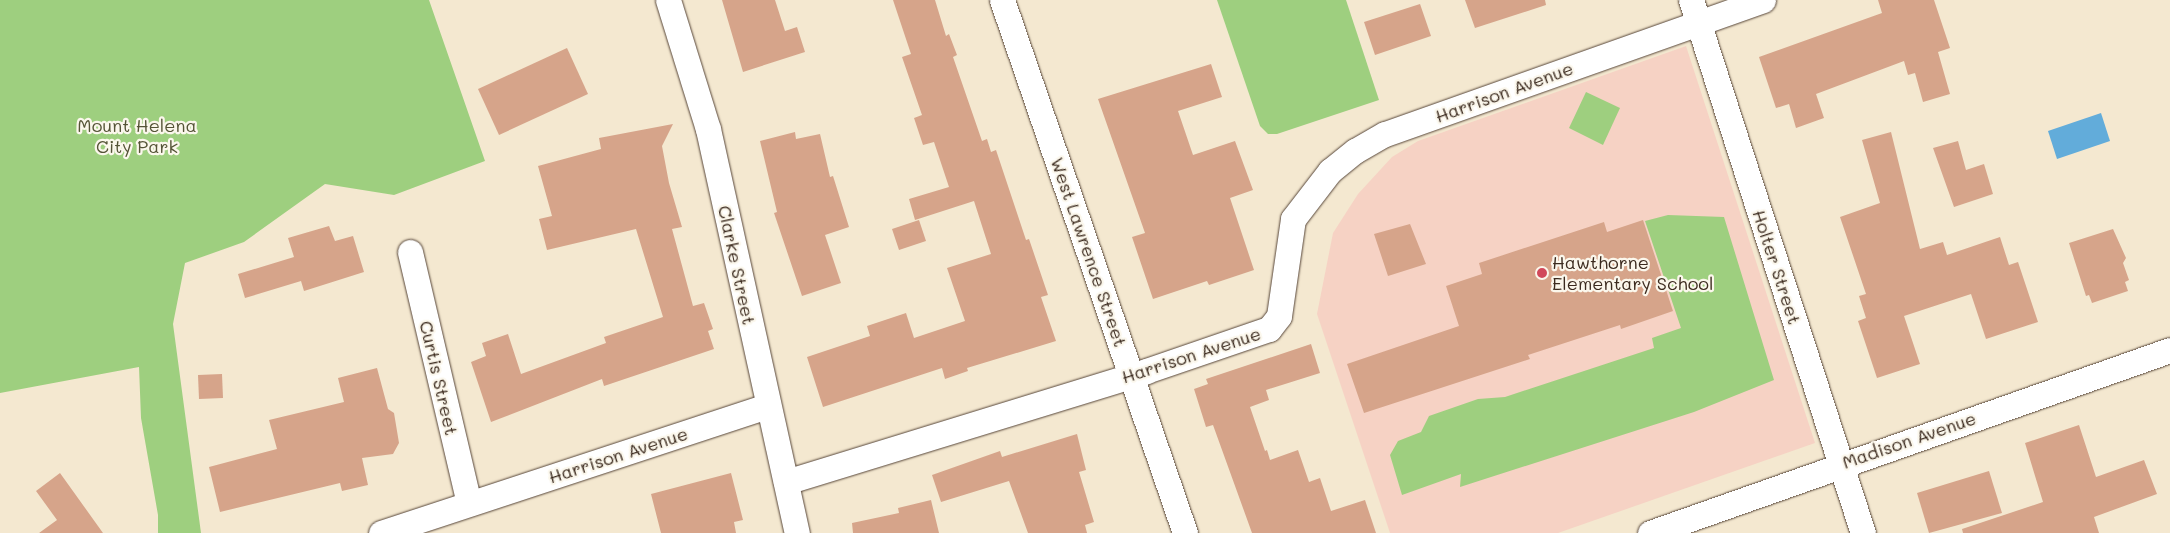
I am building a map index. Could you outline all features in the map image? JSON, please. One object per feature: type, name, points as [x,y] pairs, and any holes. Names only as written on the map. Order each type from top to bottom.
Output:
[{"type":"street","name":"Clarke Street","points":[[668,0],[708,129],[797,533]]},
{"type":"street","name":"West Lawrence Street","points":[[1002,0],[1186,533]]},
{"type":"street","name":"Harrison Avenue","points":[[786,482],[1131,375],[1269,329],[1279,316],[1293,218],[1330,171],[1355,151],[1385,134],[1695,11],[1763,0]]},
{"type":"street","name":"Holter Street","points":[[1695,11],[1863,533]]},
{"type":"street","name":"Curtis Street","points":[[410,252],[469,503]]},
{"type":"street","name":"Madison Avenue","points":[[1650,533],[1840,464],[2170,350]]},
{"type":"street","name":"Harrison Avenue","points":[[382,533],[768,406]]},
{"type":"shaded area","name":"Hawthorne Elementary School","points":[[1686,46],[1815,443],[1558,533],[1390,533],[1317,314],[1333,233],[1358,194],[1392,157],[1418,141]]},
{"type":"green space","name":"Mount Helena City Park","points":[[0,0],[429,0],[485,161],[394,195],[325,184],[244,242],[185,263],[173,324],[201,533],[158,533],[158,515],[141,418],[139,367],[0,393]]},
{"type":"green space","points":[[1217,0],[1346,0],[1379,100],[1277,134],[1268,134],[1260,126]]},
{"type":"green space","points":[[1586,92],[1620,108],[1603,145],[1569,128]]},
{"type":"green space","points":[[1668,215],[1724,217],[1774,380],[1694,412],[1460,487],[1461,474],[1402,495],[1390,455],[1398,441],[1421,432],[1429,416],[1478,399],[1505,397],[1654,348],[1652,338],[1681,328],[1645,221]]},
{"type":"water","points":[[2101,113],[2110,141],[2057,159],[2048,131]]},
{"type":"building","points":[[722,0],[775,0],[785,31],[797,27],[805,52],[743,72]]},
{"type":"building","points":[[893,0],[935,0],[946,36],[949,34],[957,55],[953,57],[982,141],[987,139],[991,152],[996,150],[1026,240],[1029,239],[1048,295],[1041,297],[1056,341],[967,368],[968,371],[945,379],[942,368],[823,407],[807,357],[870,336],[867,326],[906,313],[914,338],[965,321],[947,268],[991,254],[974,201],[915,220],[909,199],[949,187],[934,142],[923,145],[914,118],[922,115],[902,57],[911,54]]},
{"type":"building","points":[[1465,0],[1545,0],[1546,5],[1475,28]]},
{"type":"building","points":[[1878,0],[1934,0],[1950,48],[1938,52],[1950,94],[1923,102],[1915,73],[1908,75],[1904,61],[1816,94],[1824,118],[1796,128],[1789,104],[1776,108],[1759,57],[1882,13]]},
{"type":"building","points":[[1420,4],[1431,36],[1375,55],[1364,22]]},
{"type":"building","points":[[567,48],[588,94],[499,135],[478,89]]},
{"type":"building","points":[[1211,64],[1222,97],[1178,111],[1193,155],[1235,141],[1253,190],[1230,198],[1254,270],[1209,285],[1207,281],[1153,299],[1132,237],[1145,233],[1098,99]]},
{"type":"building","points":[[673,124],[662,146],[669,183],[682,227],[672,229],[693,306],[704,303],[713,329],[708,331],[714,349],[604,386],[602,379],[491,422],[471,362],[486,356],[482,343],[508,334],[521,374],[606,343],[604,337],[663,317],[636,229],[547,250],[539,219],[552,216],[538,166],[601,149],[599,138]]},
{"type":"building","points":[[795,132],[796,139],[820,134],[830,177],[833,176],[849,227],[825,235],[841,283],[802,296],[774,213],[777,212],[760,141]]},
{"type":"building","points":[[1891,132],[1920,249],[1943,242],[1947,255],[2000,237],[2009,265],[2018,262],[2038,322],[1986,339],[1971,294],[1904,316],[1920,364],[1877,378],[1858,321],[1866,318],[1859,296],[1866,294],[1840,217],[1880,203],[1862,140]]},
{"type":"building","points":[[1958,141],[1966,170],[1984,164],[1993,194],[1954,207],[1933,148]]},
{"type":"building","points":[[919,220],[926,241],[899,250],[892,229]]},
{"type":"building","points":[[1643,220],[1673,311],[1621,329],[1620,325],[1528,355],[1530,359],[1364,413],[1347,364],[1459,326],[1446,286],[1482,274],[1479,263],[1604,222],[1607,232]]},
{"type":"building","points":[[1410,224],[1426,264],[1388,276],[1374,234]]},
{"type":"building","points":[[329,226],[335,241],[353,236],[364,272],[304,291],[301,281],[245,298],[238,274],[294,257],[288,238]]},
{"type":"building","points":[[2113,229],[2126,258],[2123,263],[2129,280],[2125,282],[2128,291],[2092,303],[2089,295],[2086,296],[2069,243]]},
{"type":"building","points":[[1311,344],[1320,373],[1266,390],[1269,400],[1250,407],[1265,451],[1267,450],[1270,460],[1298,450],[1309,482],[1320,478],[1331,511],[1365,500],[1376,533],[1252,533],[1213,425],[1206,427],[1194,389],[1208,384],[1206,379]]},
{"type":"building","points":[[377,368],[388,409],[394,413],[399,443],[393,454],[362,458],[368,485],[342,491],[340,483],[220,512],[209,467],[277,449],[269,420],[344,402],[338,378]]},
{"type":"building","points":[[222,374],[223,398],[199,399],[198,375]]},
{"type":"building","points":[[2079,425],[2096,477],[2144,460],[2157,494],[2094,517],[2099,533],[1963,533],[1962,529],[2043,502],[2025,443]]},
{"type":"building","points":[[1077,434],[1086,470],[1079,472],[1094,522],[1085,525],[1087,533],[1028,533],[1009,481],[941,502],[932,475],[1000,451],[1002,457]]},
{"type":"building","points":[[1989,471],[2002,513],[1929,533],[1917,493]]},
{"type":"building","points":[[60,473],[103,533],[39,533],[57,520],[36,491]]},
{"type":"building","points":[[731,473],[743,520],[734,522],[736,533],[661,533],[651,494]]},
{"type":"building","points":[[931,500],[939,533],[853,533],[852,523],[899,513],[898,508]]},
{"type":"place","name":"Hawthorne Elementary School","points":[[1542,273]]}]
